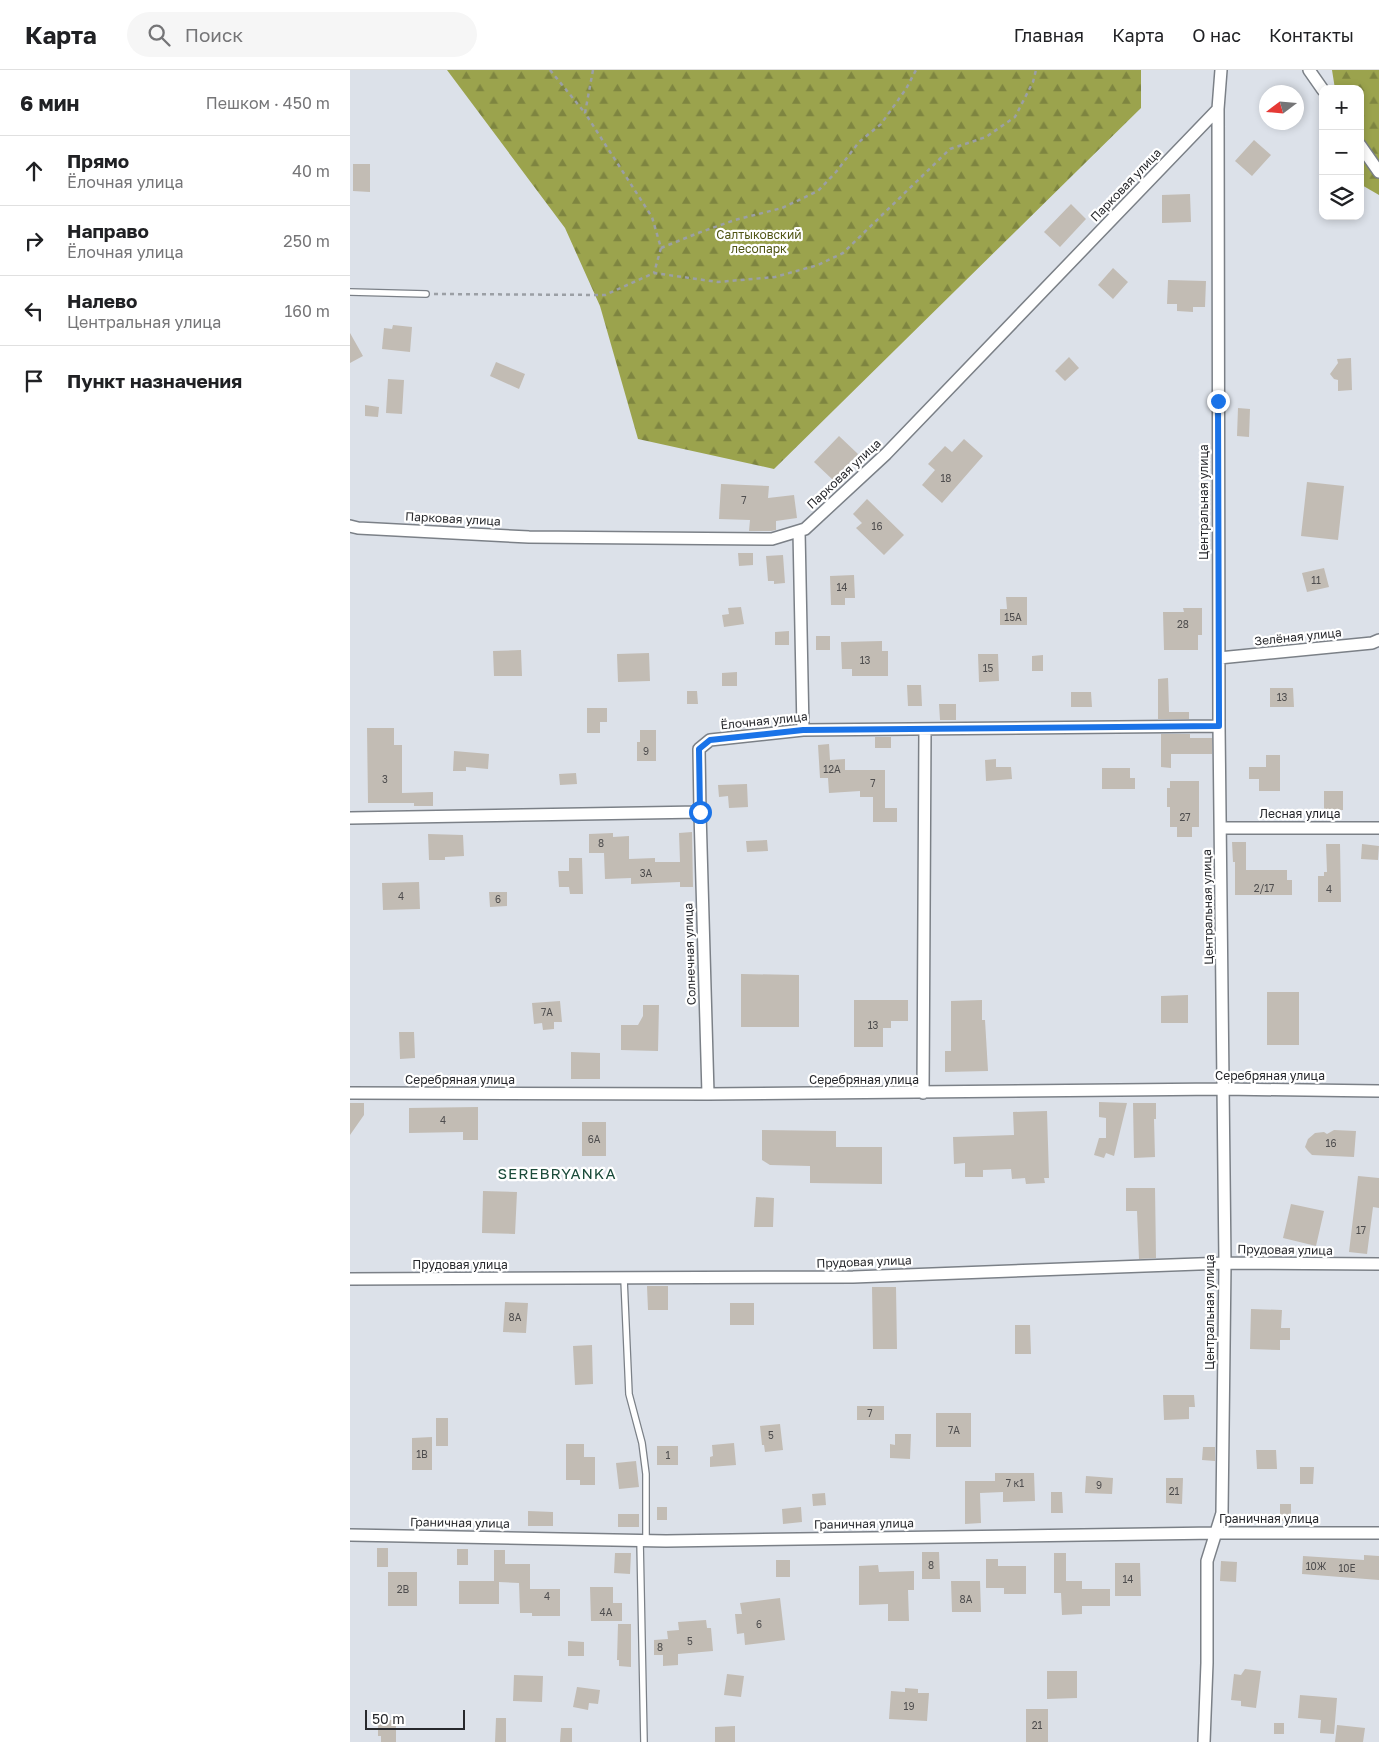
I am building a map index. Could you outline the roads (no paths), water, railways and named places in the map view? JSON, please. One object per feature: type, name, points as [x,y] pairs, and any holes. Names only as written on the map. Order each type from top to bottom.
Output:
[{"type":"street","name":"Центральная улица","points":[[1204,1742],[1207,1662],[1207,1562],[1222,1513],[1224,1262],[1219,726],[1218,109],[1220,70]]},
{"type":"street","points":[[1309,70],[1320,85]]},
{"type":"street","name":"Парковая улица","points":[[350,526],[366,529],[539,537],[772,539],[805,529],[886,454],[1218,109]]},
{"type":"street","points":[[1364,151],[1379,172]]},
{"type":"street","points":[[799,531],[803,730]]},
{"type":"street","name":"Зелёная улица","points":[[1219,658],[1372,643],[1379,640]]},
{"type":"street","name":"Ёлочная улица","points":[[700,812],[699,749],[710,740],[803,730],[1219,726]]},
{"type":"street","points":[[923,1093],[925,729]]},
{"type":"street","points":[[350,818],[700,812]]},
{"type":"street","name":"Солнечная улица","points":[[700,812],[708,1094]]},
{"type":"street","name":"Лесная улица","points":[[1221,828],[1379,828]]},
{"type":"street","name":"Серебряная улица","points":[[350,1093],[708,1094],[1222,1090],[1379,1091]]},
{"type":"street","name":"Прудовая улица","points":[[350,1279],[853,1277],[1224,1262],[1379,1264]]},
{"type":"street","name":"Граничная улица","points":[[350,1535],[643,1540],[1216,1533],[1379,1533]]},
{"type":"lane","points":[[350,292],[426,294]]},
{"type":"lane","points":[[624,1279],[630,1394],[642,1443],[646,1474],[643,1540],[644,1742]]},
{"type":"district","name":"SEREBRYANKA","points":[[557,1174]]},
{"type":"park label","name":"Салтыковский лесопарк","points":[[759,242]]}]
